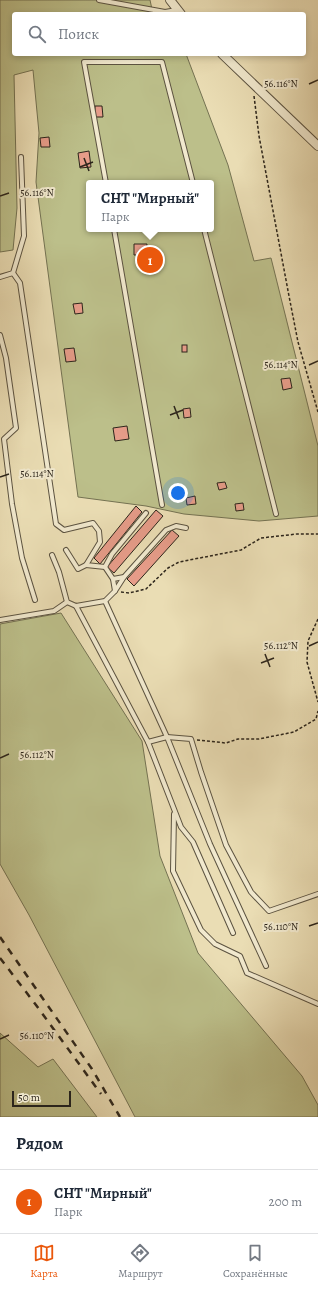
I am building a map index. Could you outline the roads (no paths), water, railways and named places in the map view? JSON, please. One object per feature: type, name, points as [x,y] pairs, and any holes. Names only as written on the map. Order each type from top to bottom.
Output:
[{"type":"street","points":[[170,0],[179,12]]},
{"type":"street","points":[[224,56],[318,146]]},
{"type":"lane","points":[[99,0],[165,12],[179,12]]},
{"type":"lane","points":[[105,180],[84,62],[162,62],[192,180]]},
{"type":"lane","points":[[13,273],[24,236],[21,157]]},
{"type":"lane","points":[[115,232],[162,505]]},
{"type":"lane","points":[[205,232],[276,514]]},
{"type":"lane","points":[[0,277],[13,273]]},
{"type":"lane","points":[[13,273],[20,283],[56,524],[64,530],[93,523],[99,531],[100,542],[86,565],[78,570],[66,550]]},
{"type":"lane","points":[[0,335],[6,358],[16,428],[4,439],[12,504],[22,558],[35,600]]},
{"type":"lane","points":[[105,567],[112,554],[146,513]]},
{"type":"lane","points":[[67,602],[76,606],[105,601],[114,592],[124,577],[166,530],[176,526],[186,528]]},
{"type":"lane","points":[[52,555],[59,572],[67,602]]},
{"type":"lane","points":[[86,565],[105,567]]},
{"type":"lane","points":[[105,567],[113,579],[114,592]]},
{"type":"lane","points":[[113,579],[124,577]]},
{"type":"lane","points":[[105,601],[168,737],[210,844],[266,966]]},
{"type":"lane","points":[[0,620],[54,611],[67,602]]},
{"type":"lane","points":[[76,606],[148,742],[181,827],[193,842],[233,933]]},
{"type":"lane","points":[[148,742],[168,737],[191,739],[226,845],[251,892],[269,911],[318,894]]},
{"type":"lane","points":[[175,811],[173,872],[201,930],[215,944],[240,956],[247,973],[318,1004]]},
{"type":"railway","points":[[0,937],[92,1069],[120,1117]]},
{"type":"railway","points":[[0,958],[101,1094]]},
{"type":"place","name":"СНТ \"Мирный\"","points":[[150,260]]}]
